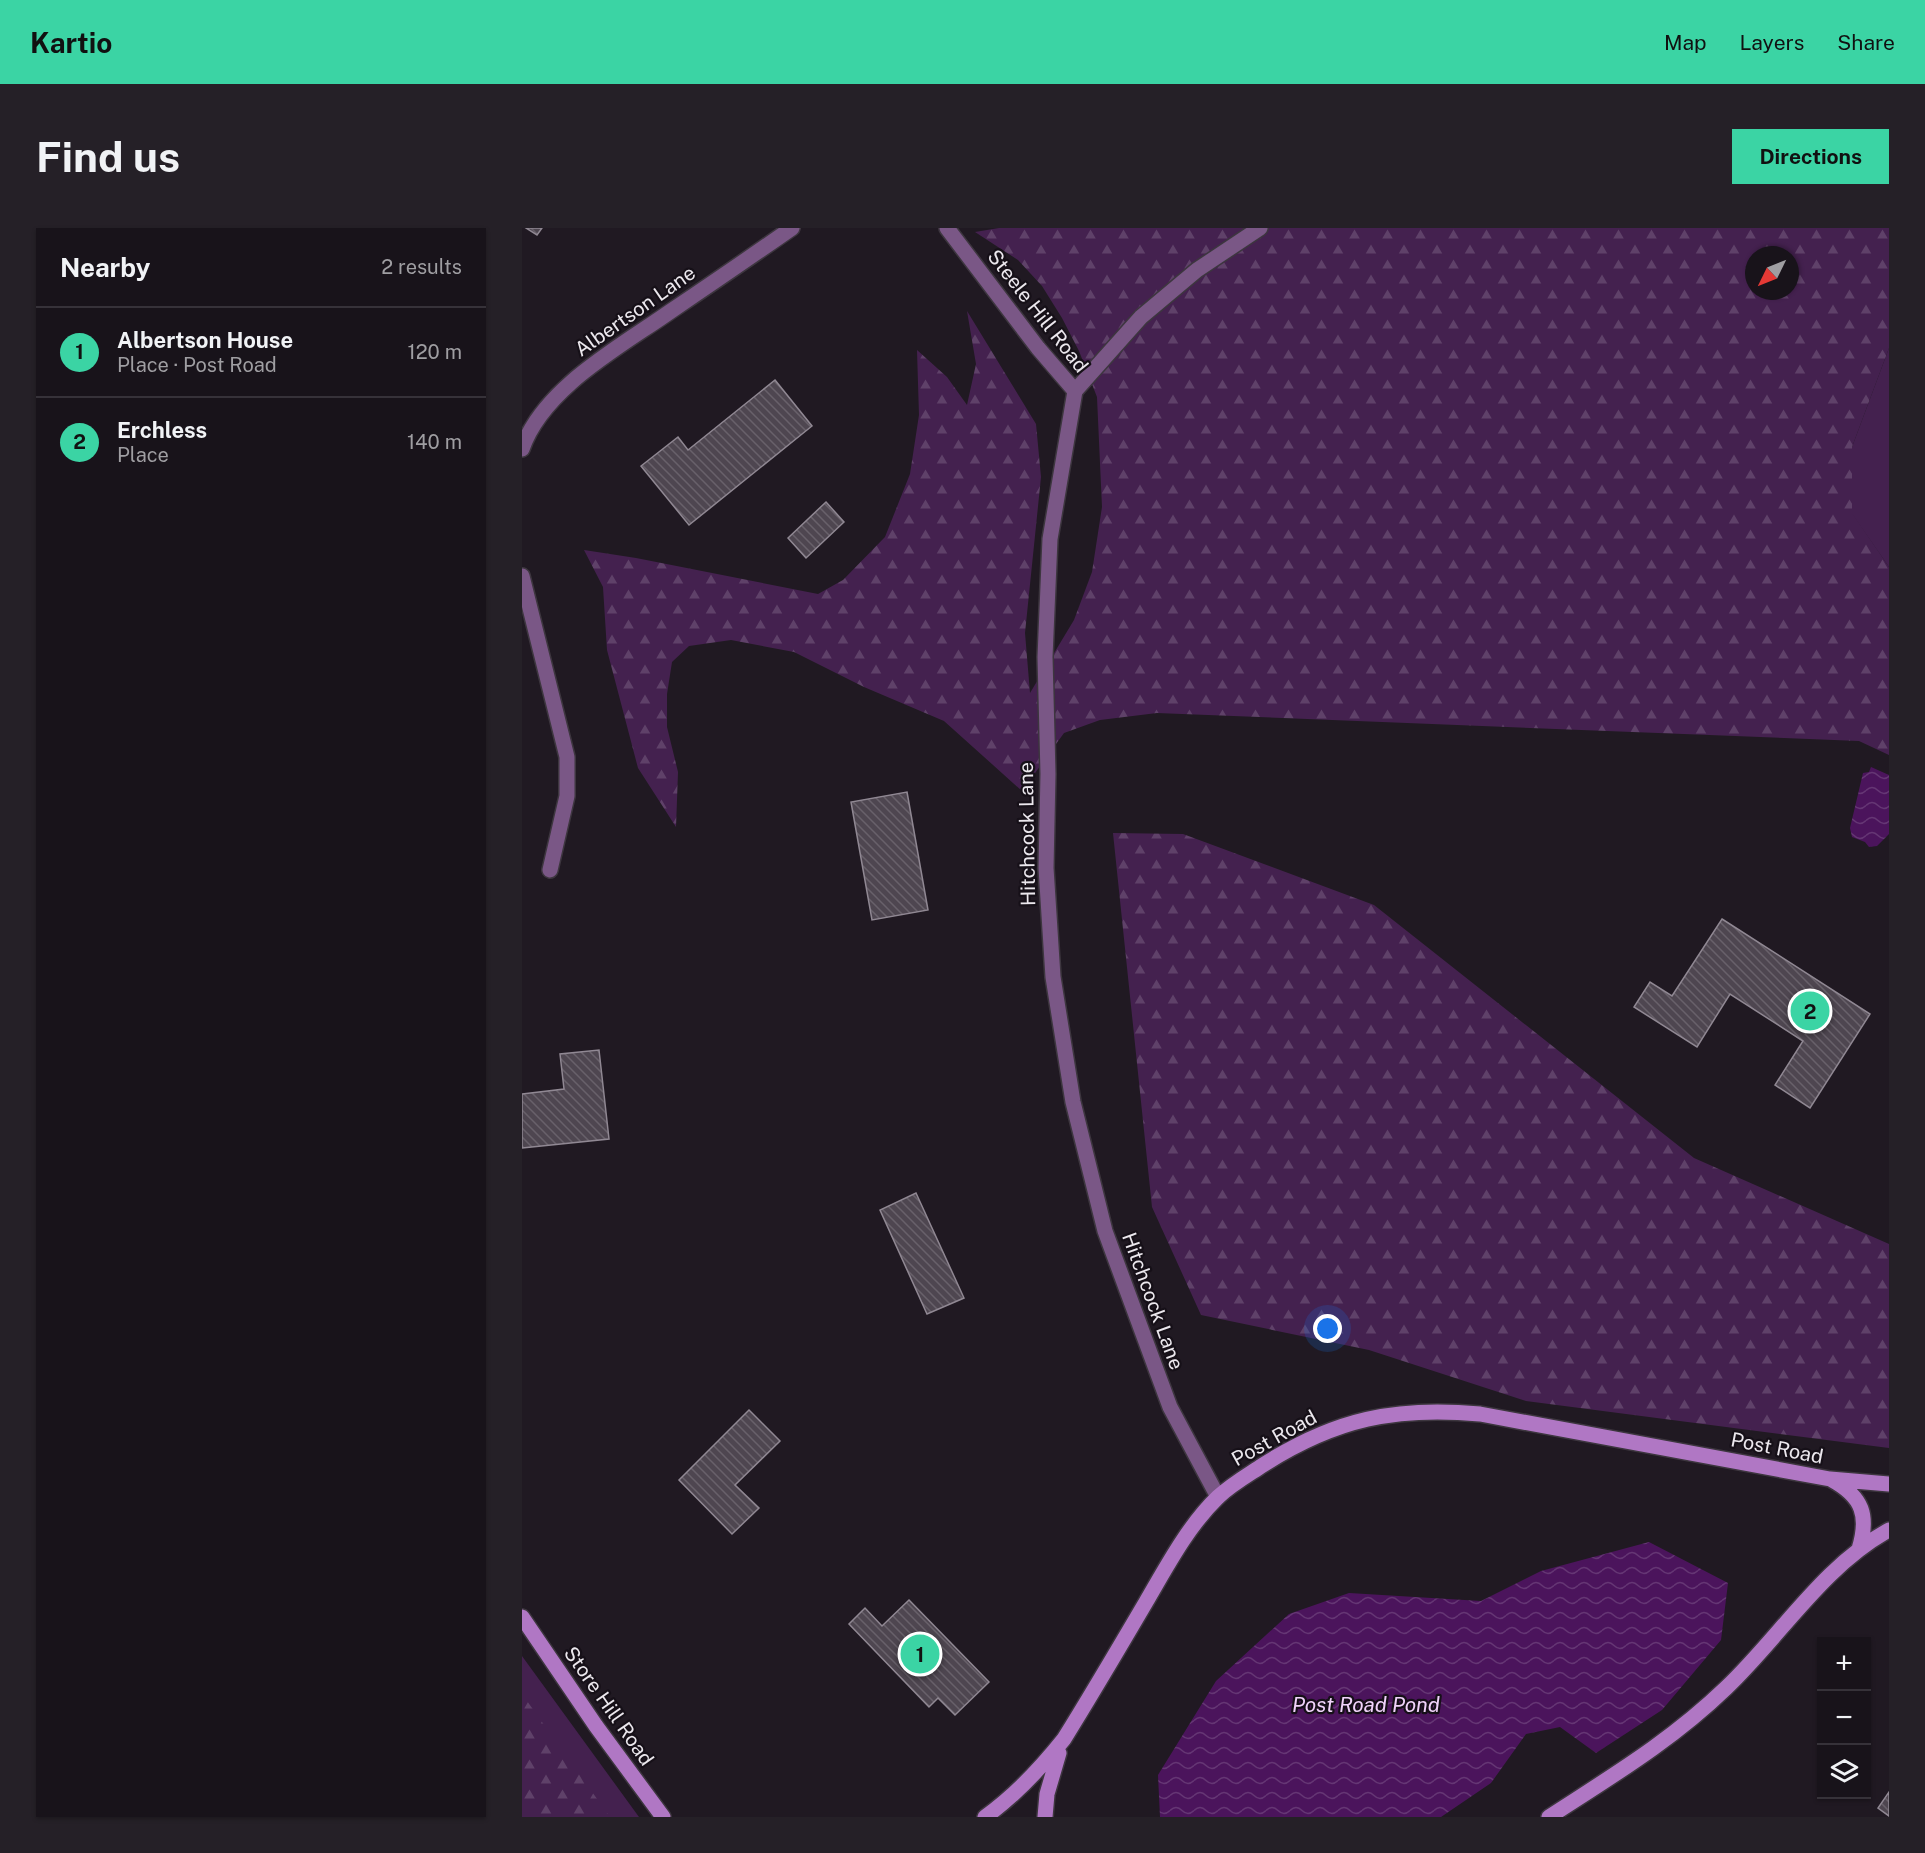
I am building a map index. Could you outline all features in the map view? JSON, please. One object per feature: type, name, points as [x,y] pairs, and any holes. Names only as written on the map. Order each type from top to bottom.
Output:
[{"type":"main road","name":"Post Road","points":[[985,1817],[1018,1791],[1065,1740],[1176,1551],[1218,1497],[1287,1450],[1338,1427],[1391,1414],[1440,1411],[1499,1417],[1830,1479],[1889,1484]]},
{"type":"main road","points":[[1830,1479],[1845,1488],[1861,1509],[1864,1520],[1859,1549]]},
{"type":"main road","points":[[1549,1817],[1646,1755],[1704,1709],[1729,1686],[1805,1601],[1859,1549],[1889,1530]]},
{"type":"main road","name":"Store Hill Road","points":[[522,1617],[596,1726],[663,1817]]},
{"type":"main road","points":[[1045,1817],[1047,1794],[1053,1770],[1065,1740]]},
{"type":"street","name":"Albertson Lane","points":[[522,449],[526,438],[550,403],[584,371],[792,228]]},
{"type":"street","name":"Steele Hill Road","points":[[947,228],[1038,348],[1075,391]]},
{"type":"street","points":[[1075,391],[1141,317],[1197,270],[1260,228]]},
{"type":"street","name":"Hitchcock Lane","points":[[1075,391],[1050,539],[1045,657],[1048,774],[1046,868],[1053,977],[1073,1102],[1105,1231],[1170,1407],[1218,1497]]},
{"type":"street","points":[[522,576],[567,757],[567,796],[550,870]]},
{"type":"green space","points":[[999,228],[1889,228],[1889,348],[1852,447],[1852,513],[1889,567],[1889,755],[1859,741],[1157,713],[1100,720],[1064,733],[1022,791],[944,721],[864,687],[794,652],[731,640],[689,646],[672,662],[667,694],[667,727],[678,772],[676,827],[638,768],[607,650],[603,587],[584,550],[818,594],[843,580],[885,537],[910,474],[919,415],[917,350],[947,377],[967,405],[976,364],[967,311],[1036,424],[1041,477],[1025,633],[1030,693],[1074,620],[1092,572],[1102,507],[1097,397],[1079,351],[1062,318],[1042,286],[1018,260],[975,232]]},
{"type":"green space","points":[[1889,348],[1889,567],[1852,514],[1852,447]]},
{"type":"green space","points":[[1113,833],[1183,834],[1374,905],[1694,1158],[1889,1244],[1889,1448],[1526,1401],[1369,1350],[1201,1315],[1152,1207]]},
{"type":"green space","points":[[522,1656],[639,1817],[522,1817]]},
{"type":"green space","points":[[522,1694],[610,1817],[522,1817]]},
{"type":"water","points":[[1871,767],[1889,775],[1889,834],[1877,846],[1869,847],[1865,842],[1852,837],[1850,828],[1863,773],[1869,772]]},
{"type":"water","name":"Post Road Pond","points":[[1649,1542],[1728,1583],[1721,1640],[1662,1710],[1596,1753],[1560,1727],[1526,1734],[1491,1783],[1441,1817],[1160,1817],[1158,1775],[1216,1681],[1289,1614],[1349,1593],[1481,1601],[1541,1571]]},
{"type":"building","points":[[526,228],[542,228],[537,235]]},
{"type":"building","points":[[775,380],[812,426],[689,525],[641,466],[678,437],[688,450]]},
{"type":"building","points":[[826,502],[844,522],[806,558],[788,538]]},
{"type":"building","points":[[907,792],[928,910],[872,920],[851,802]]},
{"type":"building","points":[[1722,919],[1870,1014],[1810,1108],[1775,1085],[1803,1041],[1730,994],[1697,1047],[1634,1007],[1650,982],[1672,996]]},
{"type":"building","points":[[599,1050],[609,1139],[522,1148],[522,1094],[564,1089],[560,1054]]},
{"type":"building","points":[[916,1193],[964,1298],[927,1314],[880,1210]]},
{"type":"building","points":[[749,1410],[780,1441],[735,1485],[759,1508],[732,1534],[679,1480]]},
{"type":"building","points":[[909,1600],[989,1682],[955,1715],[938,1698],[929,1707],[849,1624],[865,1608],[882,1626]]},
{"type":"building","points":[[1889,1792],[1889,1816],[1878,1808]]},
{"type":"place","name":"Erchless","points":[[1810,1011]]},
{"type":"place","name":"Albertson House","points":[[920,1654]]}]
